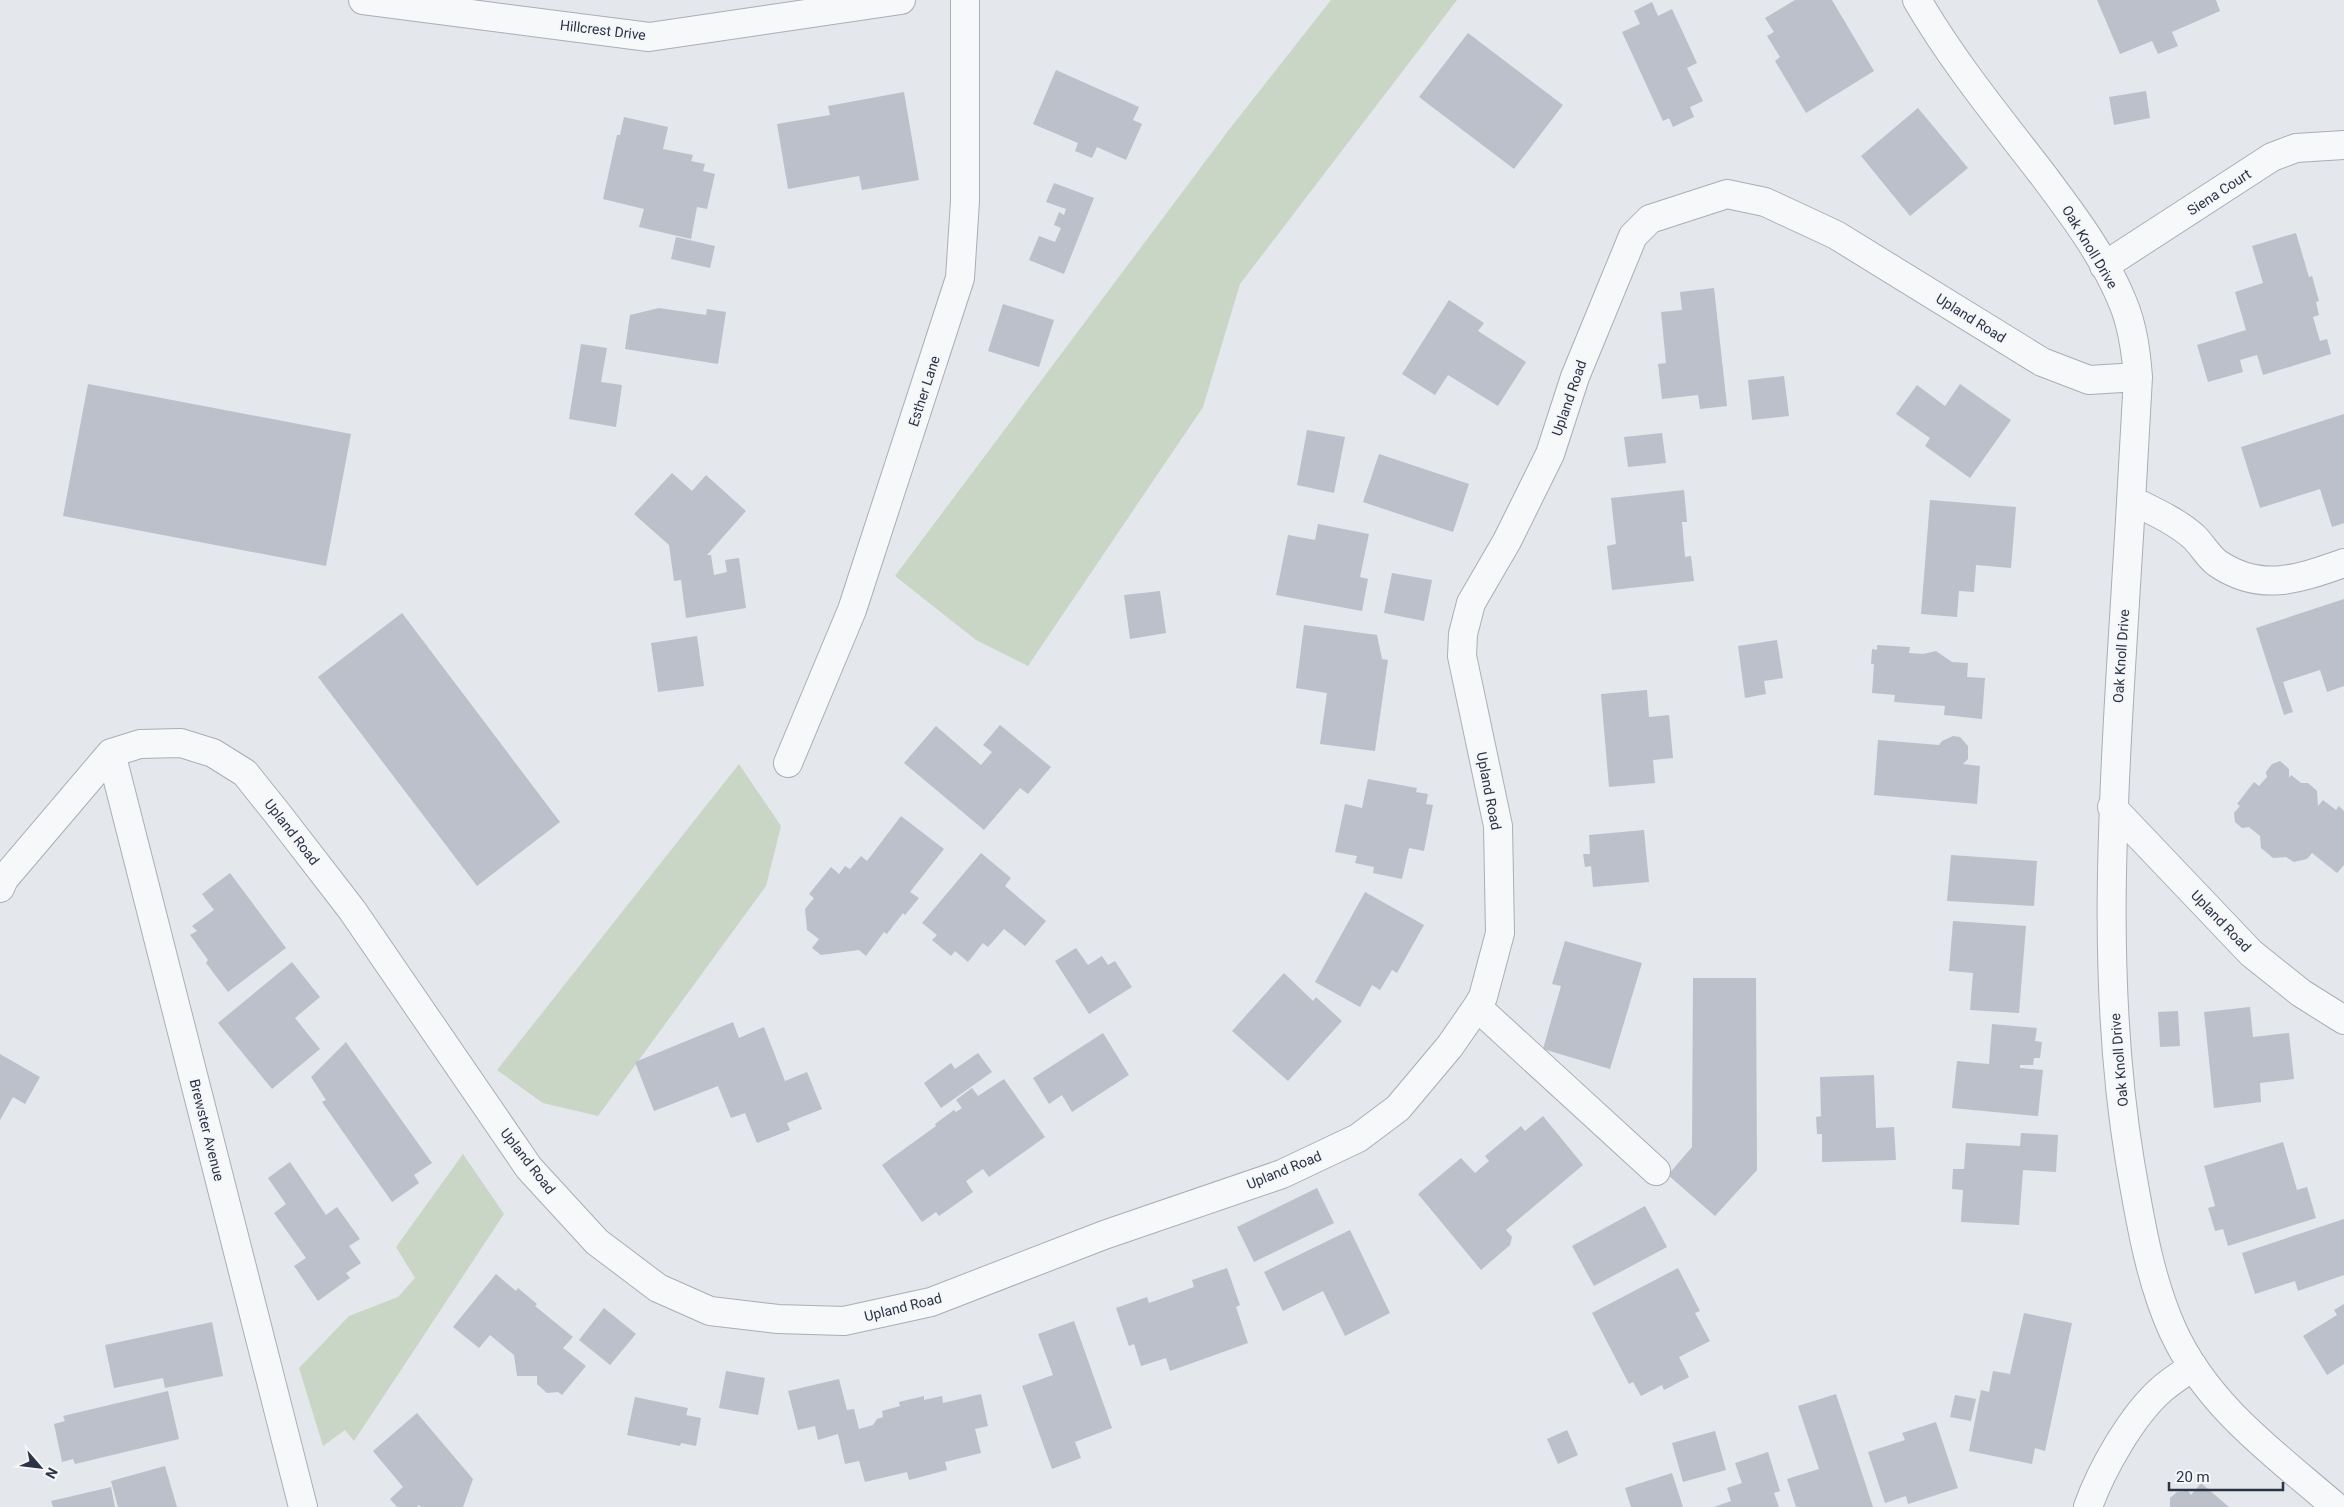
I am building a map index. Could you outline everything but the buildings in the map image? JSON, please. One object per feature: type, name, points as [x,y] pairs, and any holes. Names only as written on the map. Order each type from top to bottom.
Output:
[{"type":"street","name":"Hillcrest Drive","points":[[364,0],[649,37],[901,0]]},
{"type":"street","name":"Esther Lane","points":[[788,763],[852,610],[960,278],[965,201],[965,0]]},
{"type":"street","name":"Oak Knoll Drive","points":[[1917,0],[1939,39],[2078,222],[2124,304],[2134,342],[2138,377],[2112,807],[2110,889],[2112,976],[2125,1132],[2147,1251],[2173,1331],[2193,1366],[2216,1399],[2245,1430],[2336,1507]]},
{"type":"street","name":"Siena Court","points":[[2104,266],[2272,157],[2296,148],[2344,145]]},
{"type":"street","name":"Upland Road","points":[[111,752],[140,744],[181,743],[213,753],[245,773],[352,910],[529,1168],[597,1242],[658,1288],[710,1311],[778,1318],[844,1321],[931,1302],[1104,1235],[1282,1174],[1358,1138],[1398,1108],[1450,1046],[1483,997],[1500,933],[1498,826],[1462,656],[1463,634],[1471,603],[1507,541],[1550,454],[1575,377],[1633,236],[1650,219],[1727,194],[1764,202],[1836,235],[2042,362],[2089,380],[2138,377]]},
{"type":"street","points":[[2131,500],[2169,519],[2194,537],[2215,562],[2243,578],[2275,581],[2306,576],[2344,563]]},
{"type":"street","points":[[0,888],[4,879],[111,752]]},
{"type":"street","name":"Brewster Avenue","points":[[111,752],[302,1507]]},
{"type":"street","name":"Upland Road","points":[[2112,807],[2251,954],[2301,993],[2344,1020]]},
{"type":"street","points":[[1477,1007],[1656,1171]]},
{"type":"street","points":[[2088,1507],[2096,1483],[2127,1430],[2161,1390],[2193,1366]]},
{"type":"green space","points":[[1331,0],[1457,0],[1240,284],[1203,407],[1028,666],[976,640],[895,576],[1228,131]]},
{"type":"green space","points":[[739,764],[781,826],[766,886],[598,1116],[543,1103],[497,1070]]},
{"type":"green space","points":[[463,1154],[504,1214],[354,1441],[345,1430],[323,1446],[299,1368],[349,1316],[398,1297],[415,1278],[396,1247]]}]
